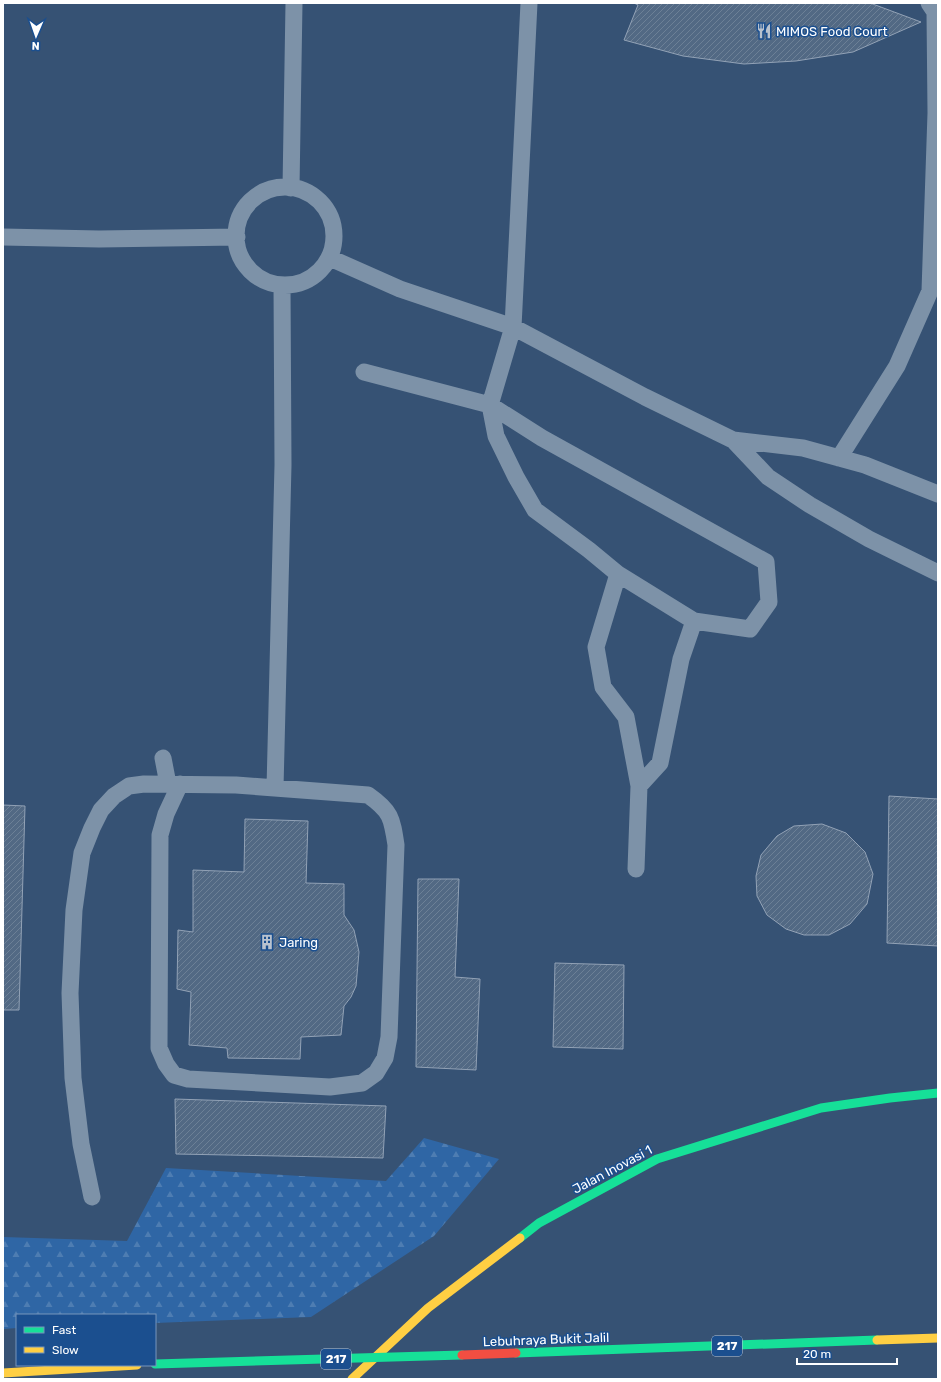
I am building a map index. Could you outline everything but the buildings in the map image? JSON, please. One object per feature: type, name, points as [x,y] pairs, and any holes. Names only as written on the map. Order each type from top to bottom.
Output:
[{"type":"main road","name":"Jalan Inovasi 1","points":[[352,1379],[428,1308],[539,1223],[657,1159],[821,1108],[938,1093]]},
{"type":"main road","name":"Lebuhraya Bukit Jalil","points":[[156,1364],[938,1338]]},
{"type":"main road","points":[[3,1373],[120,1366]]},
{"type":"lane","points":[[290,188],[294,3]]},
{"type":"lane","points":[[364,372],[490,404],[542,438],[766,562],[769,602],[750,629],[694,621],[618,574],[589,550],[535,510],[516,477],[496,436],[490,404],[513,327],[529,3]]},
{"type":"lane","points":[[840,458],[897,366],[930,291],[936,112],[935,12],[928,3]]},
{"type":"lane","points":[[278,188],[290,188],[305,192],[318,200],[329,212],[334,227],[334,242],[330,258],[322,270],[310,279],[297,284],[282,285],[270,283],[259,278],[242,260],[236,238],[242,214],[248,205],[267,191],[278,188]]},
{"type":"lane","points":[[3,237],[99,239],[236,238]]},
{"type":"lane","points":[[330,258],[400,289],[513,327],[645,397],[733,440],[803,448],[865,465],[938,494]]},
{"type":"lane","points":[[275,788],[282,473],[282,285]]},
{"type":"lane","points":[[733,440],[768,477],[810,505],[869,540],[938,573]]},
{"type":"lane","points":[[618,574],[596,647],[603,687],[626,717],[639,786],[636,869]]},
{"type":"lane","points":[[639,786],[660,763],[681,659],[694,621]]},
{"type":"lane","points":[[92,1197],[81,1144],[73,1078],[70,1001],[74,910],[82,853],[92,828],[101,810],[114,796],[129,786],[144,784],[174,784],[236,785],[368,795],[382,805],[392,822],[396,845],[389,1037],[385,1058],[376,1073],[362,1083],[330,1087],[188,1079],[174,1075],[166,1064],[159,1048],[160,835],[174,784],[163,758]]},
{"type":"green space","points":[[424,1138],[499,1159],[434,1236],[311,1317],[156,1323],[156,1314],[16,1314],[16,1328],[3,1329],[3,1237],[127,1241],[166,1168],[386,1181]]},
{"type":"traffic: fast","points":[[520,1238],[539,1223],[657,1159],[821,1108],[938,1093]]},
{"type":"traffic: fast","points":[[516,1353],[877,1340]]},
{"type":"traffic: fast","points":[[156,1364],[462,1355]]},
{"type":"traffic: slow","points":[[352,1379],[428,1308],[520,1238]]},
{"type":"traffic: slow","points":[[877,1340],[938,1338]]},
{"type":"traffic: slow","points":[[3,1373],[120,1366]]},
{"type":"traffic: jam","points":[[462,1355],[516,1353]]},
{"type":"place","name":"MIMOS Food Court","points":[[764,31]]},
{"type":"place","name":"Jaring","points":[[267,942]]}]
